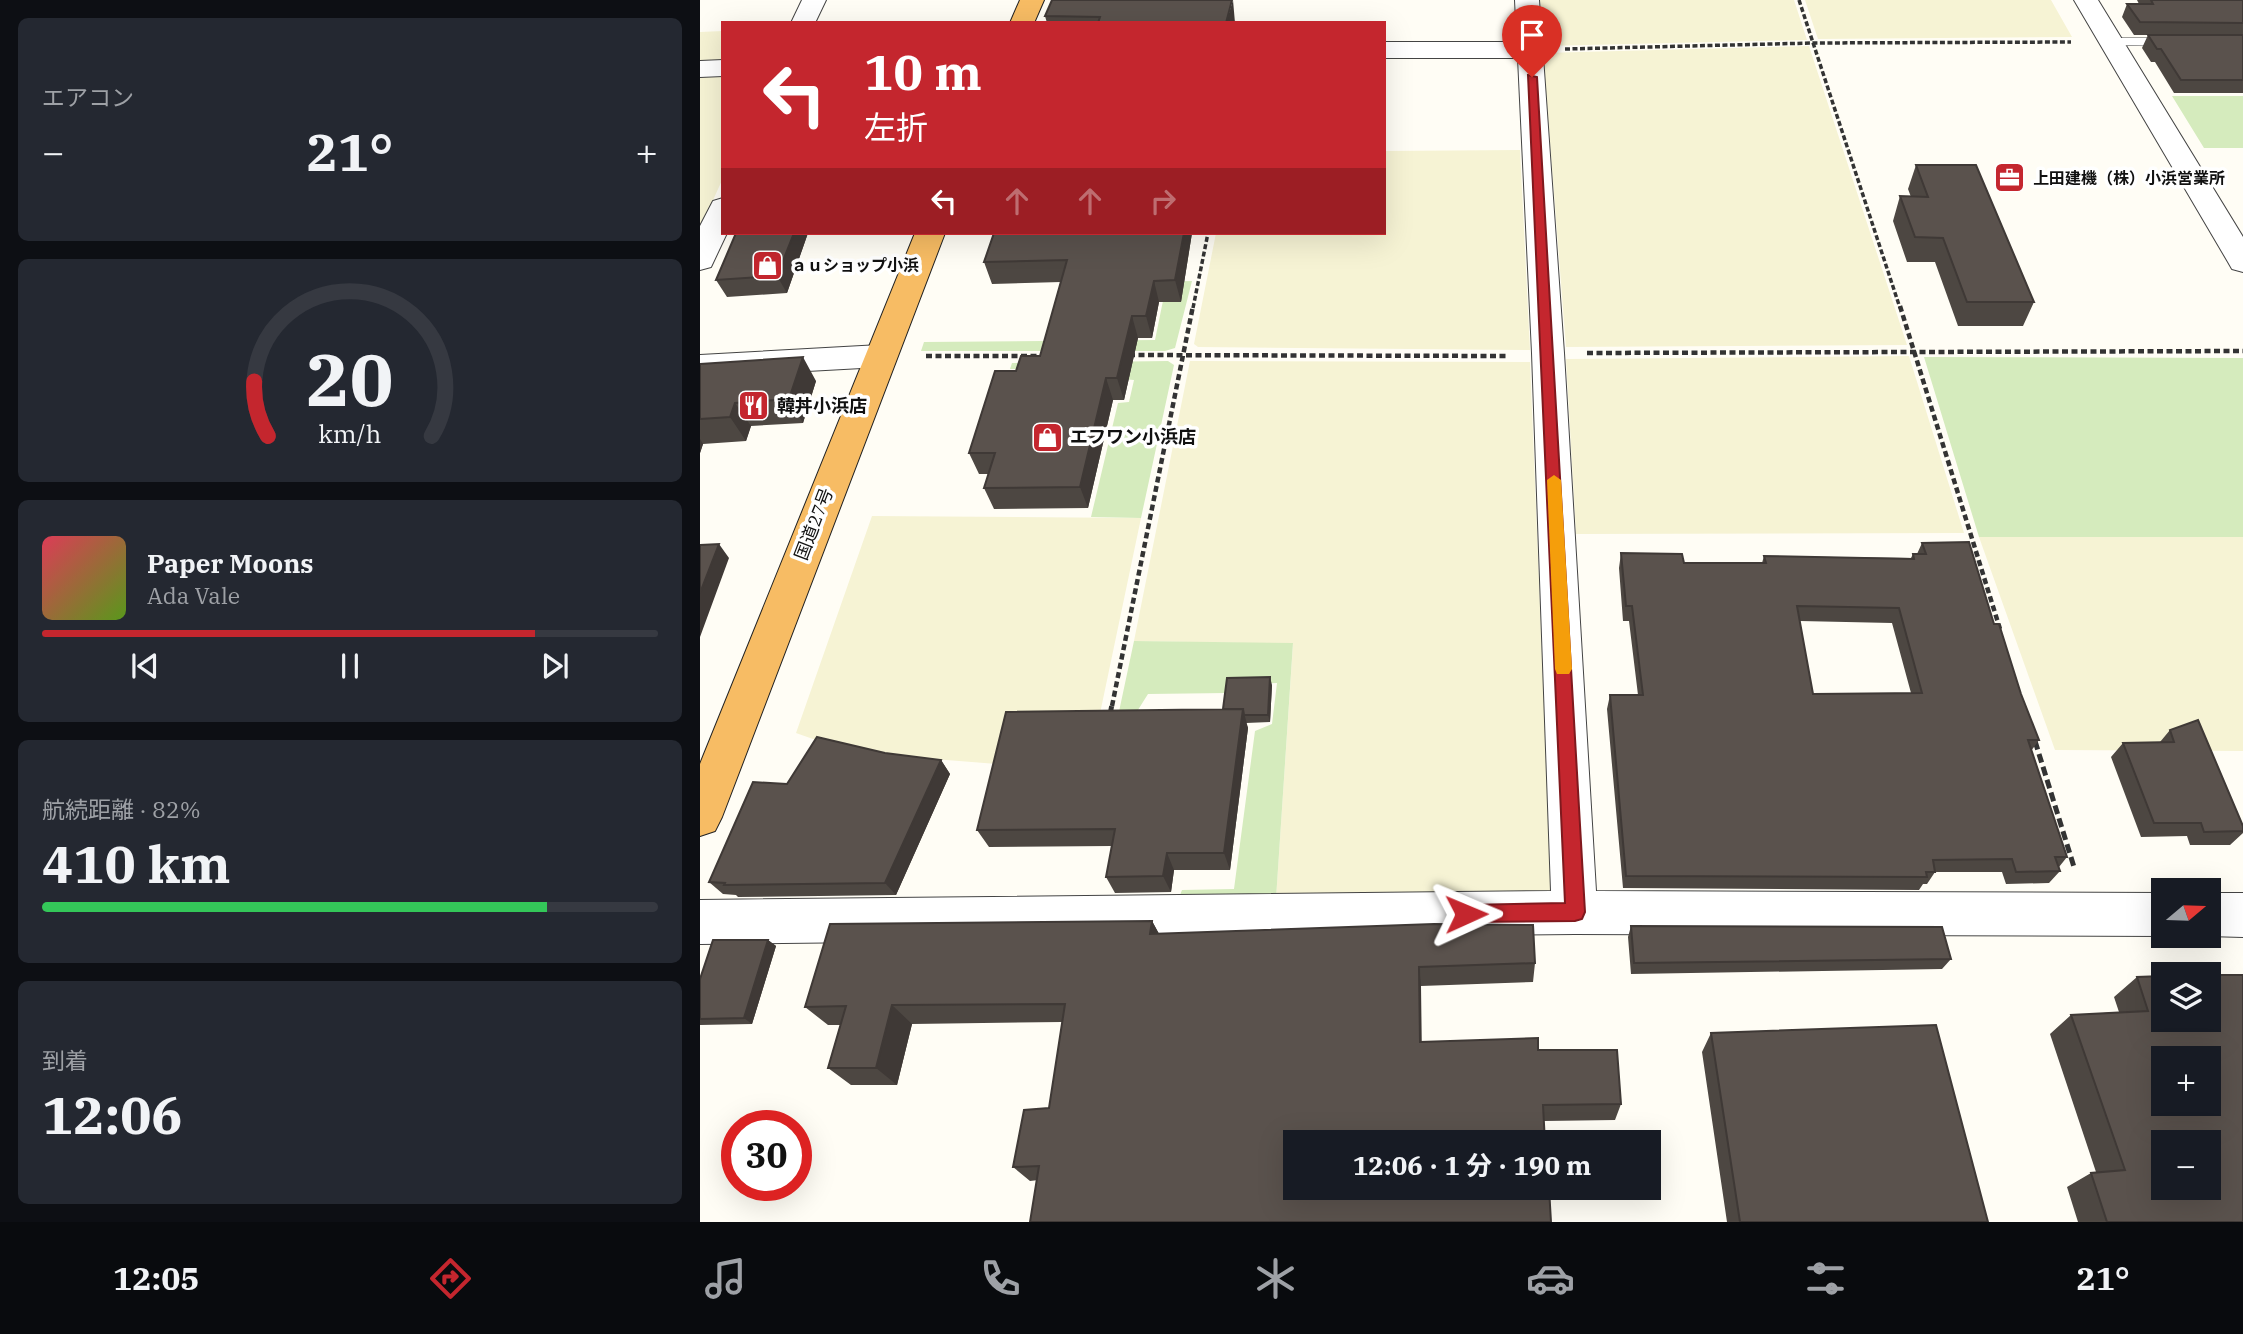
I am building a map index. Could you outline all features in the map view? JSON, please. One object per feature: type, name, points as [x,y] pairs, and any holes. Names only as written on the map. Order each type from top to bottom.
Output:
[{"type":"highway","points":[[1023,21],[1032,0]]},
{"type":"highway","name":"国道27号","points":[[702,809],[929,235]]},
{"type":"street","points":[[804,21],[814,0]]},
{"type":"street","points":[[1527,0],[1575,912]]},
{"type":"street","points":[[2086,0],[2243,262]]},
{"type":"street","points":[[1386,50],[1530,50]]},
{"type":"street","points":[[700,69],[721,68]]},
{"type":"street","points":[[700,260],[721,212]]},
{"type":"street","points":[[700,366],[880,356]]},
{"type":"street","points":[[700,922],[1575,912],[2151,915]]},
{"type":"street","points":[[2221,915],[2243,915]]},
{"type":"lane","points":[[2110,42],[2190,42]]},
{"type":"path","points":[[1799,0],[1914,350],[2004,640]]},
{"type":"path","points":[[1530,50],[1813,43],[2110,42]]},
{"type":"path","points":[[1110,715],[1208,235]]},
{"type":"path","points":[[2032,732],[2089,916]]},
{"type":"shaded area","points":[[1540,0],[1794,0],[1807,40],[1543,46]]},
{"type":"shaded area","points":[[1805,0],[2051,0],[2072,37],[1818,39]]},
{"type":"shaded area","points":[[721,31],[721,62],[700,63],[700,32]]},
{"type":"shaded area","points":[[1809,46],[1907,345],[1566,347],[1543,53]]},
{"type":"shaded area","points":[[721,76],[721,182],[700,229],[700,77]]},
{"type":"shaded area","points":[[1520,150],[1530,350],[1198,347],[1194,344],[1216,235],[1386,235],[1386,151]]},
{"type":"shaded area","points":[[1909,356],[1964,533],[1576,534],[1566,359]]},
{"type":"shaded area","points":[[1190,361],[1530,362],[1552,896],[1276,899],[1293,644],[1134,641]]},
{"type":"shaded area","points":[[872,516],[1141,518],[1098,723],[997,764],[883,755],[827,744],[796,733]]},
{"type":"shaded area","points":[[1979,537],[2243,537],[2243,751],[2055,750]]},
{"type":"green space","points":[[2172,96],[2243,96],[2243,148],[2204,148]]},
{"type":"green space","points":[[1192,281],[1175,348],[1165,351],[921,351],[924,342],[1155,340],[1166,286],[1096,283]]},
{"type":"green space","points":[[1924,357],[2243,358],[2243,537],[1979,537]]},
{"type":"green space","points":[[1168,361],[1174,365],[1141,518],[1091,517],[1118,403],[1129,402],[1134,380],[1123,379],[1125,369],[1010,369],[1012,363]]},
{"type":"green space","points":[[1134,641],[1293,643],[1276,899],[1178,900],[1182,890],[1234,889],[1255,731],[1272,724],[1277,683],[1228,684],[1227,693],[1148,694],[1131,721],[1117,721]]},
{"type":"building","points":[[1052,0],[1232,0],[1227,21],[1099,21],[1100,17],[1045,16]]},
{"type":"building","points":[[2151,0],[2243,0],[2243,23],[2140,22],[2127,4],[2153,4]]},
{"type":"building","points":[[2148,35],[2243,35],[2243,80],[2181,80],[2161,49],[2157,49]]},
{"type":"building","points":[[1916,165],[1976,165],[2034,302],[1967,302],[1943,238],[1915,237],[1900,196],[1928,197]]},
{"type":"building","points":[[735,235],[793,235],[777,276],[716,280]]},
{"type":"building","points":[[993,235],[1184,235],[1175,280],[1154,281],[1146,316],[1132,316],[1117,378],[1106,378],[1080,487],[984,488],[995,453],[969,453],[995,371],[1016,371],[1021,356],[1040,356],[1067,260],[984,262]]},
{"type":"building","points":[[803,357],[789,399],[735,403],[730,417],[700,419],[700,364]]},
{"type":"building","points":[[1969,542],[1994,624],[1999,624],[2039,740],[2028,740],[2067,857],[2055,857],[2060,871],[2016,872],[2012,859],[1933,860],[1935,872],[1926,872],[1927,877],[1626,876],[1610,695],[1643,695],[1632,606],[1626,606],[1621,553],[1682,554],[1684,563],[1766,563],[1764,556],[1914,559],[1913,554],[1926,554],[1922,543]],"holes":[[[1797,606],[1899,608],[1922,693],[1813,694]]]},
{"type":"building","points":[[719,544],[700,593],[700,545]]},
{"type":"building","points":[[1270,677],[1268,715],[1244,715],[1243,709],[1223,709],[1227,678]]},
{"type":"building","points":[[1243,709],[1224,853],[1167,853],[1163,876],[1106,877],[1115,829],[977,830],[1006,712]]},
{"type":"building","points":[[2198,720],[2243,831],[2204,832],[2201,823],[2154,823],[2123,743],[2174,742],[2170,730]]},
{"type":"building","points":[[817,737],[885,753],[941,760],[885,883],[724,885],[725,883],[709,882],[753,782],[787,784]]},
{"type":"building","points":[[1152,921],[1150,934],[1434,924],[1533,925],[1535,963],[1419,967],[1420,1042],[1538,1038],[1538,1050],[1617,1050],[1621,1104],[1543,1105],[1544,1130],[1283,1130],[1283,1200],[1550,1200],[1551,1222],[1030,1222],[1039,1166],[1013,1167],[1024,1110],[1049,1108],[1065,1004],[892,1005],[876,1068],[828,1068],[846,1006],[805,1007],[830,924]]},
{"type":"building","points":[[1631,926],[1942,927],[1951,959],[1634,963]]},
{"type":"building","points":[[713,940],[768,940],[744,1018],[700,1019],[700,979]]},
{"type":"building","points":[[2221,975],[2243,975],[2243,1222],[2107,1222],[2091,1173],[2125,1170],[2071,1015],[2148,1011],[2137,977],[2151,976],[2151,1032],[2221,1032]]},
{"type":"building","points":[[1936,1025],[1988,1222],[1740,1222],[1711,1033]]},
{"type":"slow traffic","points":[[1554,480],[1563,669]]},
{"type":"place","name":"上田建機（株）小浜営業所","points":[[2010,178]]},
{"type":"place","name":"ａｕショップ小浜","points":[[768,265]]},
{"type":"place","name":"韓丼小浜店","points":[[754,406]]},
{"type":"place","name":"エフワン小浜店","points":[[1047,437]]},
{"type":"route","points":[[1466,914],[1575,912],[1532,77]]}]
